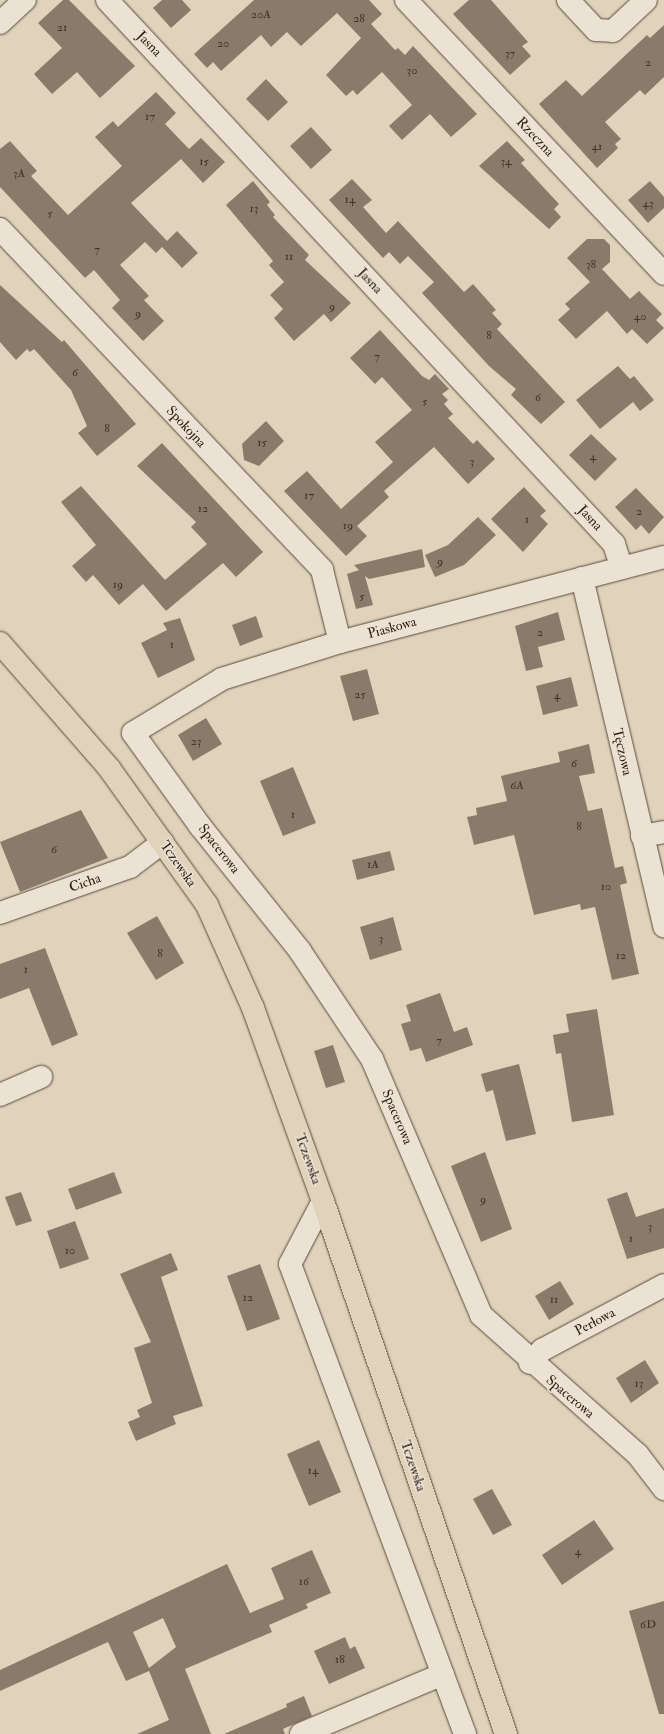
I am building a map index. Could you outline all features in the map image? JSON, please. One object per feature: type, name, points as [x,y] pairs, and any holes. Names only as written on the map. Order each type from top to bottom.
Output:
[{"type":"main road","name":"Tczewska","points":[[0,643],[72,722],[163,842],[207,905],[247,994],[323,1201],[506,1734]]},
{"type":"street","points":[[0,23],[25,0]]},
{"type":"street","name":"Jasna","points":[[107,0],[614,544],[622,568]]},
{"type":"street","name":"Rzeczna","points":[[406,0],[664,274]]},
{"type":"street","points":[[568,0],[596,30],[613,31],[646,0]]},
{"type":"street","name":"Spokojna","points":[[0,229],[322,570],[340,642]]},
{"type":"street","name":"Piaskowa","points":[[133,733],[222,679],[340,642],[664,557]]},
{"type":"street","name":"Tęczowa","points":[[582,578],[664,926]]},
{"type":"street","name":"Spacerowa","points":[[133,733],[200,826],[300,950],[372,1058],[481,1315],[530,1363],[638,1456],[664,1490]]},
{"type":"street","points":[[642,836],[664,832]]},
{"type":"street","name":"Cicha","points":[[0,913],[130,867],[163,842]]},
{"type":"street","points":[[0,1095],[41,1076]]},
{"type":"street","points":[[323,1201],[306,1230],[290,1264],[464,1734]]},
{"type":"street","name":"Perłowa","points":[[530,1363],[542,1350],[664,1285]]},
{"type":"street","points":[[301,1734],[443,1674]]},
{"type":"building","points":[[63,0],[69,0],[135,66],[100,98],[77,72],[52,94],[34,74],[62,48],[38,23]]},
{"type":"building","points":[[162,0],[182,0],[191,10],[171,28],[153,8]]},
{"type":"building","points":[[254,0],[369,0],[382,14],[371,24],[395,50],[398,48],[405,55],[413,46],[477,114],[451,137],[430,114],[402,140],[389,126],[412,105],[382,72],[357,95],[353,90],[346,96],[326,75],[361,38],[337,13],[301,46],[287,32],[271,47],[261,35],[221,71],[213,62],[207,68],[194,54]]},
{"type":"building","points":[[469,0],[491,0],[528,42],[522,46],[531,56],[510,75],[453,14]]},
{"type":"building","points":[[664,25],[664,77],[645,95],[640,90],[605,122],[621,139],[615,144],[618,148],[597,168],[539,104],[566,80],[582,96],[647,35],[650,38]]},
{"type":"building","points":[[266,79],[288,102],[268,121],[246,99]]},
{"type":"building","points":[[156,92],[176,113],[165,124],[189,149],[201,138],[225,162],[203,183],[181,159],[131,203],[167,241],[177,231],[198,253],[182,268],[162,247],[156,253],[145,242],[120,265],[149,296],[144,300],[164,321],[143,341],[112,308],[120,300],[94,270],[85,278],[0,187],[0,149],[10,141],[37,171],[31,176],[68,215],[122,166],[95,137],[113,121],[118,127]]},
{"type":"building","points":[[311,127],[332,150],[311,169],[290,146]]},
{"type":"building","points":[[507,141],[525,160],[521,163],[559,204],[554,209],[561,217],[549,229],[479,166]]},
{"type":"building","points":[[352,179],[372,200],[363,207],[386,233],[398,221],[464,292],[473,284],[496,310],[492,313],[502,324],[497,329],[565,402],[541,424],[511,395],[516,389],[489,366],[422,293],[434,282],[408,256],[400,264],[389,252],[383,258],[329,200]]},
{"type":"building","points":[[253,181],[270,202],[267,205],[275,215],[273,217],[309,255],[305,260],[351,303],[331,322],[324,314],[294,341],[274,318],[283,309],[270,295],[284,282],[269,265],[273,261],[226,205]]},
{"type":"building","points":[[650,181],[664,197],[664,208],[648,223],[628,200]]},
{"type":"building","points":[[587,239],[604,239],[610,245],[610,262],[602,269],[630,299],[639,291],[662,314],[656,320],[664,328],[647,344],[632,329],[627,334],[607,311],[576,339],[558,320],[570,309],[565,304],[590,282],[567,258]]},
{"type":"building","points":[[0,285],[62,342],[64,340],[136,424],[97,456],[78,433],[87,426],[71,390],[34,349],[30,352],[27,349],[16,360],[0,342]]},
{"type":"building","points":[[380,330],[422,376],[429,380],[435,374],[449,389],[442,394],[448,400],[444,404],[453,414],[448,418],[473,444],[477,440],[495,459],[468,484],[434,447],[384,491],[389,497],[357,526],[367,536],[346,556],[284,491],[307,471],[341,509],[393,462],[375,442],[412,410],[382,377],[375,384],[350,358]]},
{"type":"building","points":[[618,366],[630,379],[634,376],[654,400],[640,411],[633,402],[600,429],[576,400]]},
{"type":"building","points":[[266,421],[284,441],[259,466],[244,460],[242,444]]},
{"type":"building","points":[[591,434],[617,459],[595,481],[569,455]]},
{"type":"building","points":[[162,443],[263,552],[236,577],[223,563],[166,611],[143,584],[119,605],[93,575],[86,582],[72,566],[96,545],[61,502],[81,486],[165,580],[207,544],[191,527],[196,522],[137,466]]},
{"type":"building","points":[[524,487],[546,511],[540,516],[548,524],[523,552],[491,519]]},
{"type":"building","points":[[636,488],[664,517],[649,534],[641,525],[636,530],[615,507]]},
{"type":"building","points":[[478,517],[496,535],[464,565],[435,577],[425,555],[448,545]]},
{"type":"building","points":[[422,549],[425,567],[369,579],[365,576],[373,605],[356,609],[347,574],[359,570],[354,565]]},
{"type":"building","points":[[558,612],[565,640],[538,647],[543,667],[526,671],[515,626]]},
{"type":"building","points":[[256,616],[263,637],[240,646],[232,625]]},
{"type":"building","points":[[180,618],[195,660],[158,678],[141,643],[167,630],[163,623]]},
{"type":"building","points":[[367,669],[379,714],[353,721],[340,676]]},
{"type":"building","points":[[571,677],[578,706],[543,715],[536,686]]},
{"type":"building","points":[[206,718],[222,744],[193,761],[178,735]]},
{"type":"building","points":[[589,744],[595,773],[579,776],[588,811],[602,808],[615,868],[623,866],[627,883],[620,885],[639,974],[612,980],[595,907],[581,910],[580,904],[534,915],[514,835],[474,845],[467,817],[477,815],[476,808],[507,801],[501,776],[560,762],[558,752]]},
{"type":"building","points":[[293,767],[316,823],[283,836],[260,781]]},
{"type":"building","points":[[81,810],[108,858],[20,892],[0,842]]},
{"type":"building","points":[[390,851],[395,870],[357,880],[352,860]]},
{"type":"building","points":[[157,916],[184,963],[156,980],[127,933]]},
{"type":"building","points":[[393,917],[402,950],[370,960],[360,927]]},
{"type":"building","points":[[45,948],[78,1035],[52,1046],[29,988],[0,999],[0,964]]},
{"type":"building","points":[[440,993],[454,1032],[467,1027],[473,1045],[426,1062],[421,1048],[410,1051],[401,1024],[411,1021],[406,1005]]},
{"type":"building","points":[[597,1009],[614,1115],[572,1122],[561,1053],[556,1054],[553,1035],[569,1032],[566,1014]]},
{"type":"building","points":[[333,1045],[345,1082],[326,1088],[314,1051]]},
{"type":"building","points":[[519,1064],[536,1134],[506,1141],[493,1090],[486,1092],[481,1074]]},
{"type":"building","points":[[485,1152],[512,1229],[481,1242],[451,1166]]},
{"type":"building","points":[[114,1172],[122,1193],[76,1210],[68,1189]]},
{"type":"building","points":[[21,1192],[32,1221],[16,1226],[5,1197]]},
{"type":"building","points":[[627,1192],[636,1217],[664,1208],[664,1248],[627,1259],[607,1199]]},
{"type":"building","points":[[75,1221],[89,1259],[60,1269],[47,1231]]},
{"type":"building","points":[[171,1253],[178,1270],[161,1277],[203,1406],[173,1416],[176,1424],[136,1441],[128,1422],[140,1417],[137,1410],[152,1403],[134,1348],[151,1342],[120,1274]]},
{"type":"building","points":[[260,1264],[280,1319],[247,1331],[227,1276]]},
{"type":"building","points":[[560,1281],[574,1304],[549,1320],[535,1296]]},
{"type":"building","points":[[645,1360],[659,1383],[631,1403],[616,1378]]},
{"type":"building","points":[[319,1440],[341,1492],[309,1506],[287,1454]]},
{"type":"building","points":[[492,1489],[512,1525],[493,1535],[473,1499]]},
{"type":"building","points":[[594,1520],[614,1549],[562,1585],[542,1555]]},
{"type":"building","points":[[312,1550],[331,1593],[306,1604],[308,1608],[269,1625],[272,1632],[185,1669],[211,1734],[137,1734],[169,1720],[149,1671],[126,1681],[108,1642],[0,1691],[0,1670],[227,1564],[250,1613],[284,1599],[271,1568]],"holes":[[[163,1618],[176,1647],[149,1668],[133,1632]]]},
{"type":"building","points":[[664,1601],[664,1714],[659,1714],[629,1611]]},
{"type":"building","points":[[345,1637],[350,1649],[355,1646],[365,1668],[329,1684],[314,1651]]},
{"type":"building","points":[[304,1696],[312,1716],[283,1729],[285,1734],[224,1734],[287,1707],[286,1704]]}]
